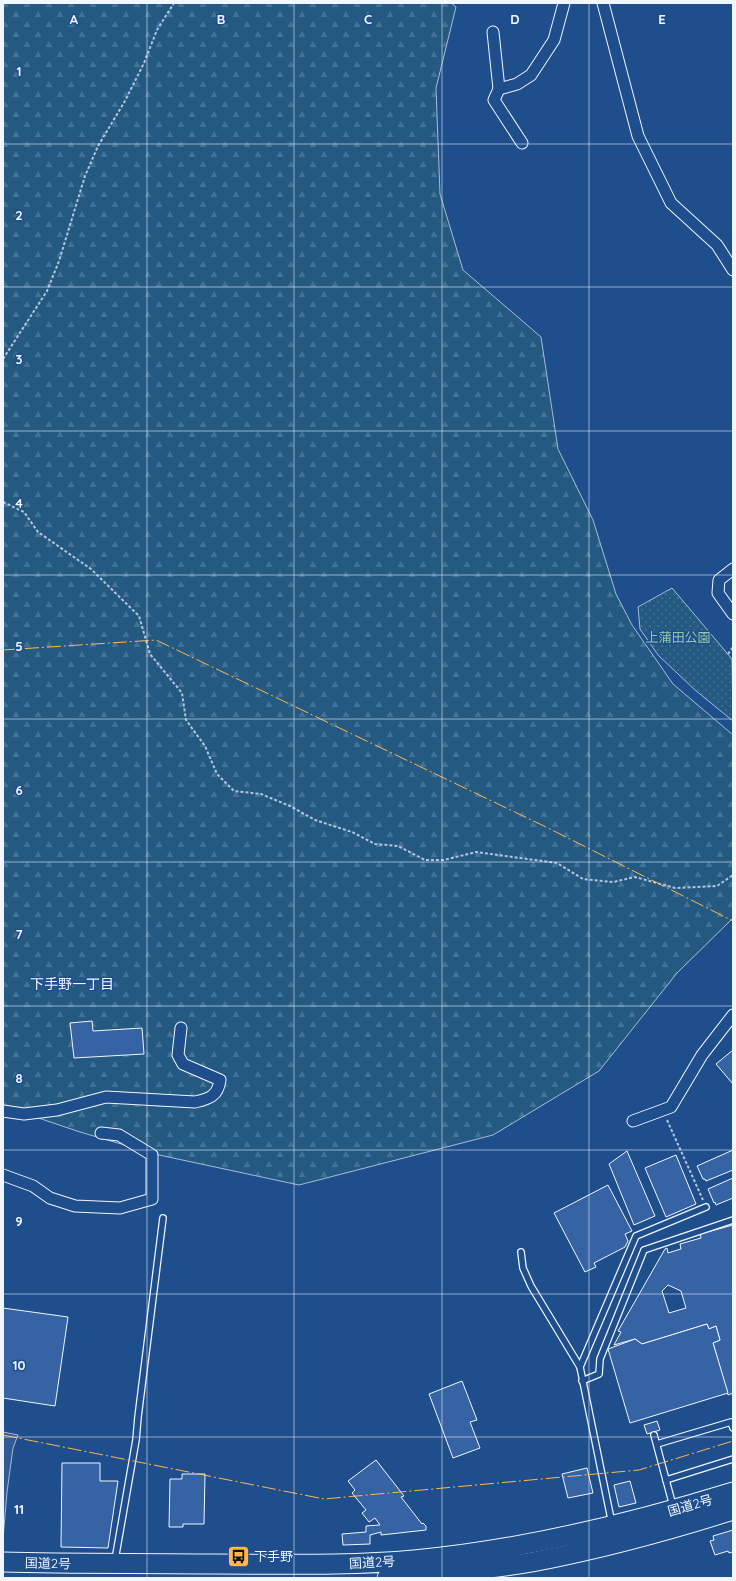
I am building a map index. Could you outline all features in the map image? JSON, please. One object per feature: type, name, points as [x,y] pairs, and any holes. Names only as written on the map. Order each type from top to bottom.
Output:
[{"type":"highway","name":"国道2号","points":[[387,1578],[476,1570],[532,1562],[614,1535],[674,1510],[733,1492]]},
{"type":"highway","name":"国道2号","points":[[3,1562],[114,1564],[299,1564],[414,1560],[520,1545],[614,1535],[733,1510]]},
{"type":"street","points":[[499,89],[516,84],[532,75],[554,40],[564,3]]},
{"type":"street","points":[[603,3],[638,136],[670,203],[717,245],[733,270]]},
{"type":"street","points":[[492,32],[499,89],[494,100],[522,143]]},
{"type":"street","points":[[733,569],[719,580],[718,593],[733,614]]},
{"type":"street","points":[[633,1121],[664,1111],[671,1107],[702,1055],[733,1015]]},
{"type":"street","points":[[3,1111],[24,1114],[57,1110],[106,1097],[195,1102],[210,1099],[219,1090],[220,1080],[183,1064],[178,1055],[181,1028]]},
{"type":"street","points":[[3,1175],[33,1186],[50,1198],[75,1206],[120,1208],[152,1199],[152,1156],[119,1135],[101,1133]]},
{"type":"lane","points":[[580,1367],[636,1236],[706,1207]]},
{"type":"lane","points":[[114,1564],[136,1440],[164,1218]]},
{"type":"lane","points":[[582,1381],[599,1374],[600,1359],[644,1250],[733,1220]]},
{"type":"lane","points":[[521,1252],[524,1268],[531,1286],[580,1367],[614,1535]]},
{"type":"lane","points":[[657,1444],[731,1422],[733,1428]]},
{"type":"lane","points":[[654,1435],[674,1510]]},
{"type":"lane","points":[[666,1480],[733,1459]]},
{"type":"path","points":[[3,359],[24,330],[47,292],[59,261],[85,176],[98,146],[125,101],[144,63],[157,30],[174,3]]},
{"type":"path","points":[[3,502],[24,512],[38,532],[92,569],[139,616],[150,654],[182,694],[186,720],[205,746],[217,774],[234,791],[261,794],[290,806],[315,820],[352,832],[375,844],[398,846],[425,860],[444,860],[476,852],[557,863],[583,879],[613,882],[634,877],[674,888],[717,886],[733,875]]},
{"type":"path","points":[[728,654],[733,648]]},
{"type":"path","points":[[664,1111],[706,1207]]},
{"type":"green space","points":[[3,3],[451,3],[456,7],[436,88],[440,194],[463,270],[541,337],[558,449],[593,520],[616,594],[632,625],[673,684],[733,735],[733,918],[677,973],[599,1071],[493,1135],[299,1185],[159,1155],[80,1132],[3,1106]]},
{"type":"green space","name":"上蒲田公園","points":[[672,588],[732,659],[733,721],[695,690],[658,655],[640,629],[638,607]]},
{"type":"shaded area","points":[[3,1432],[18,1435],[13,1448],[3,1539]]},
{"type":"building","points":[[92,1021],[93,1031],[142,1028],[144,1054],[74,1058],[70,1023]]},
{"type":"building","points":[[733,1050],[733,1084],[716,1064]]},
{"type":"building","points":[[733,1150],[733,1170],[706,1181],[703,1179],[697,1166]]},
{"type":"building","points":[[627,1151],[655,1216],[634,1225],[609,1164]]},
{"type":"building","points":[[676,1155],[696,1204],[666,1217],[645,1168]]},
{"type":"building","points":[[733,1178],[733,1198],[716,1205],[708,1189]]},
{"type":"building","points":[[608,1185],[632,1231],[625,1234],[628,1241],[625,1247],[594,1263],[596,1267],[585,1272],[554,1213]]},
{"type":"building","points":[[733,1225],[733,1393],[728,1395],[713,1343],[720,1340],[716,1326],[709,1329],[707,1324],[642,1344],[635,1339],[614,1345],[621,1332],[618,1331],[665,1249],[667,1248],[668,1253],[681,1249],[680,1244],[701,1238],[700,1234]],"holes":[[[668,1285],[681,1291],[686,1308],[669,1313],[662,1291]]]},
{"type":"building","points":[[3,1308],[68,1317],[55,1406],[3,1398]]},
{"type":"building","points":[[707,1324],[709,1329],[716,1326],[720,1340],[713,1343],[728,1393],[630,1423],[608,1349],[635,1339],[642,1344]]},
{"type":"building","points":[[462,1381],[477,1420],[470,1422],[480,1448],[453,1458],[429,1394]]},
{"type":"building","points":[[657,1421],[660,1430],[647,1434],[644,1425]]},
{"type":"building","points":[[376,1460],[404,1496],[401,1497],[422,1524],[423,1523],[426,1526],[426,1530],[381,1535],[381,1532],[370,1535],[370,1544],[343,1545],[342,1534],[366,1532],[366,1526],[380,1525],[375,1518],[369,1522],[362,1513],[366,1510],[352,1493],[355,1490],[348,1481]]},
{"type":"building","points":[[62,1463],[100,1463],[100,1481],[118,1481],[108,1548],[61,1547]]},
{"type":"building","points":[[587,1468],[593,1493],[568,1498],[562,1474]]},
{"type":"building","points":[[182,1474],[205,1474],[204,1524],[183,1524],[183,1527],[169,1527],[170,1479],[182,1479]]},
{"type":"building","points":[[630,1481],[636,1503],[619,1507],[614,1485]]},
{"type":"building","points":[[733,1530],[733,1552],[729,1553],[728,1551],[715,1555],[710,1541],[714,1540],[713,1536]]},
{"type":"power","points":[[3,650],[156,640],[546,827],[733,921]]},
{"type":"power","points":[[3,1435],[324,1499],[639,1470],[733,1441]]},
{"type":"place","name":"下手野","points":[[238,1556]]},
{"type":"district","name":"下手野一丁目","points":[[72,984]]}]
